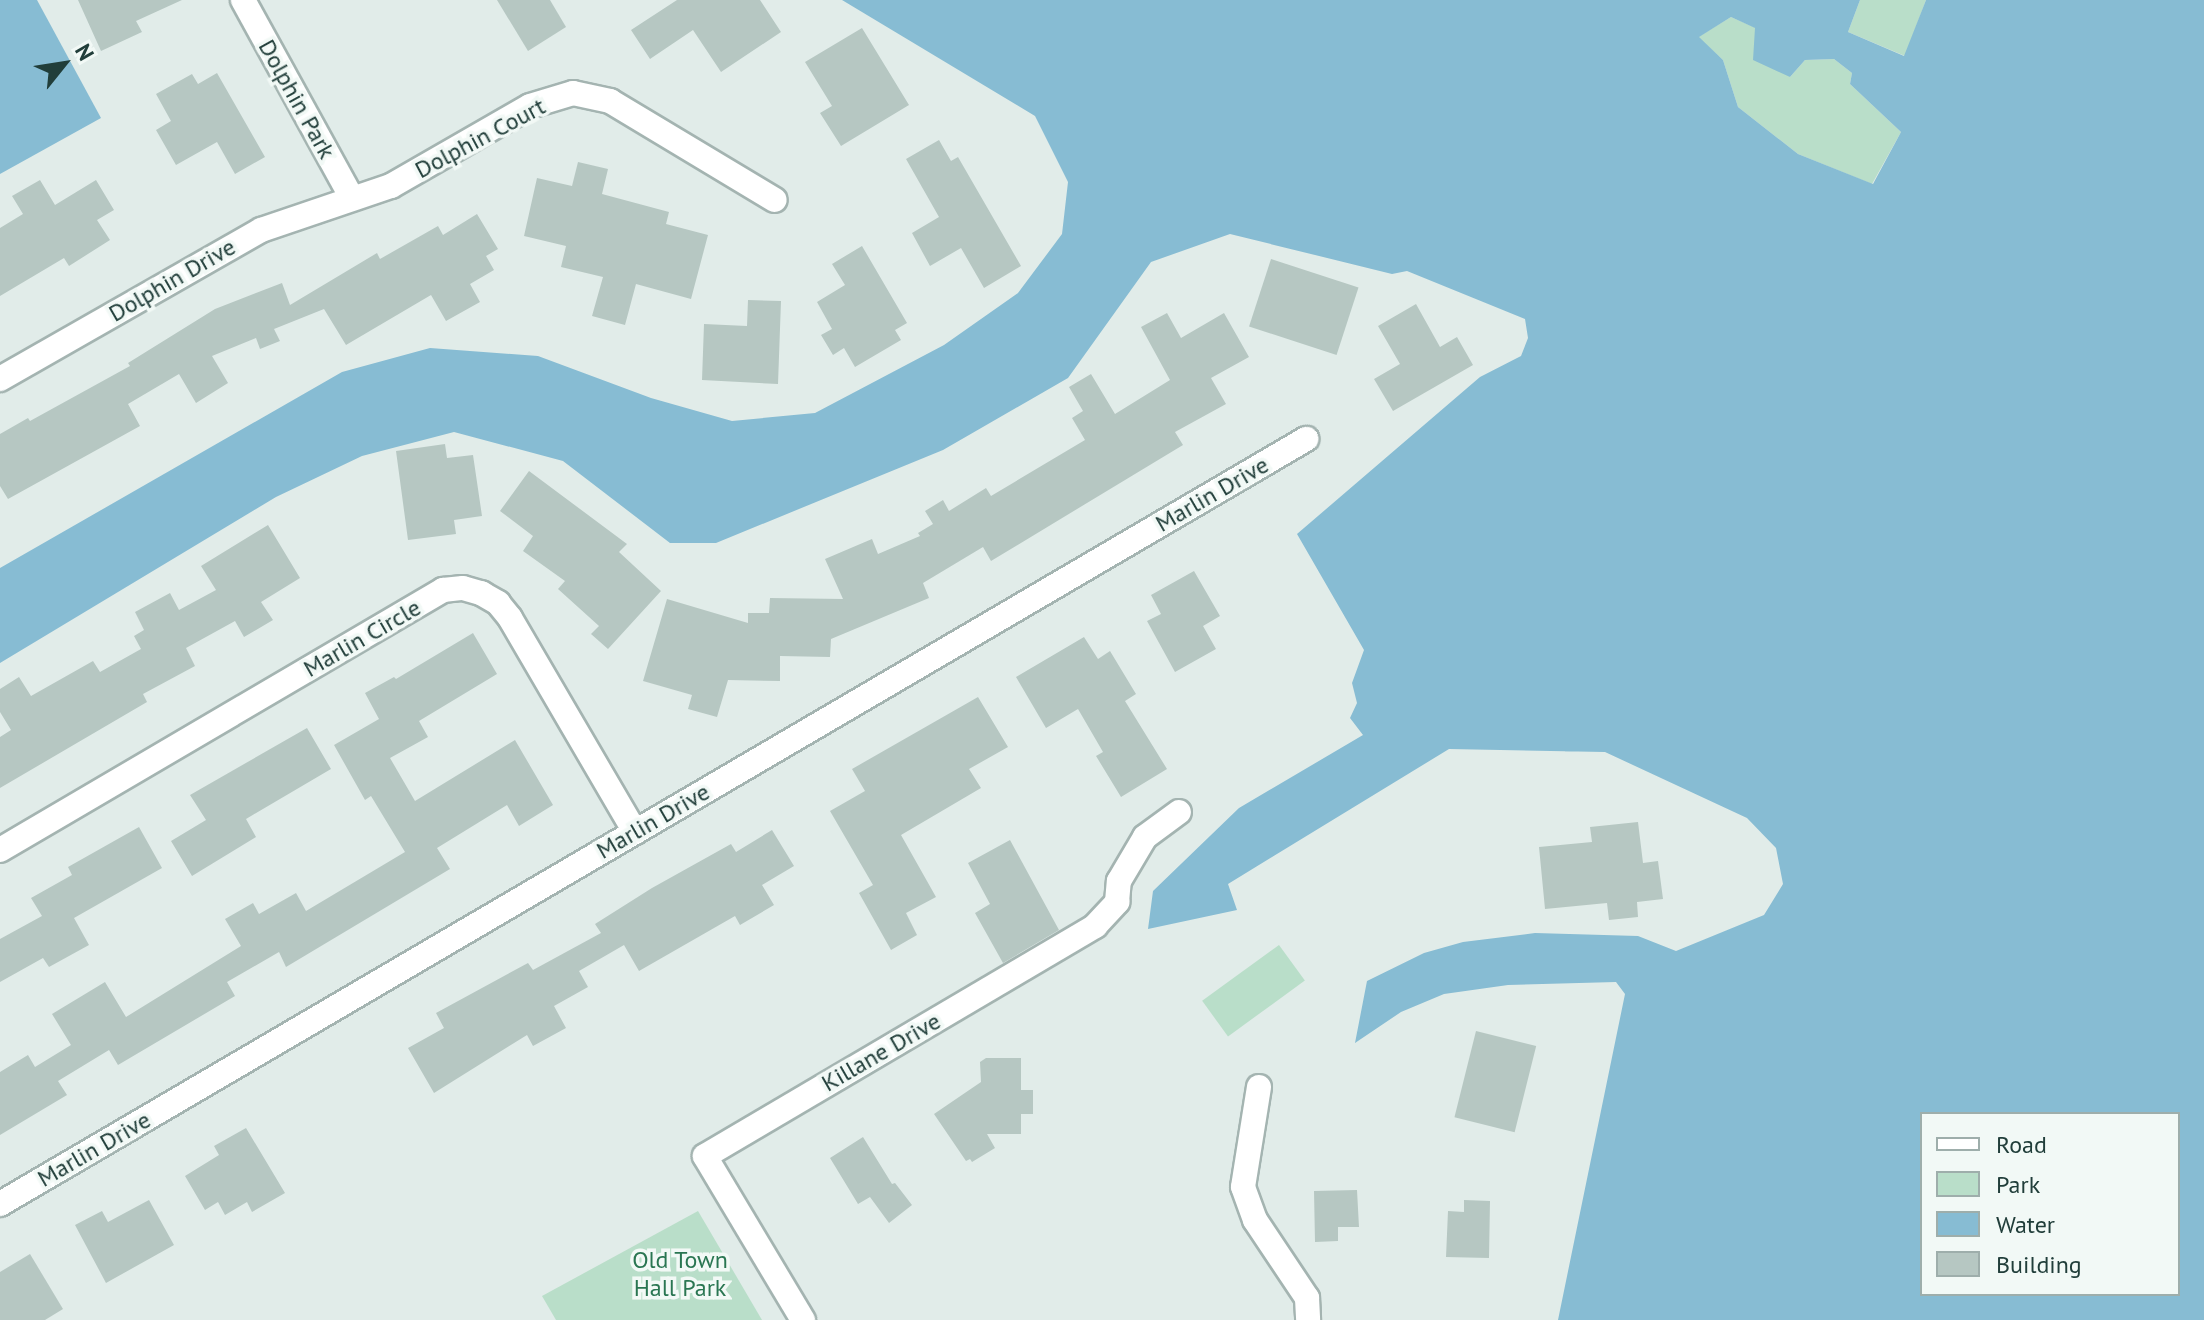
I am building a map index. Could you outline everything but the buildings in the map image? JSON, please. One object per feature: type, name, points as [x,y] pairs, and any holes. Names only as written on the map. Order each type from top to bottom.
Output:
[{"type":"street","name":"Dolphin Park","points":[[243,0],[352,198]]},
{"type":"street","name":"Dolphin Court","points":[[352,198],[391,186],[530,106],[573,93],[610,101],[775,200]]},
{"type":"street","name":"Dolphin Drive","points":[[0,379],[261,230],[352,198]]},
{"type":"street","name":"Marlin Drive","points":[[0,1204],[1306,439]]},
{"type":"street","name":"Marlin Circle","points":[[0,850],[443,590],[463,588],[490,598],[510,618],[635,832]]},
{"type":"street","name":"Killane Drive","points":[[803,1320],[705,1156],[1095,926],[1117,902],[1119,881],[1145,837],[1179,812]]},
{"type":"street","points":[[1259,1087],[1243,1187],[1255,1220],[1307,1298],[1308,1320]]},
{"type":"green space","points":[[1860,0],[1926,0],[1905,56],[1848,32]]},
{"type":"green space","points":[[1731,17],[1756,28],[1790,77],[1805,60],[1834,59],[1852,73],[1850,84],[1901,132],[1872,184],[1798,154],[1738,107],[1723,60],[1698,37]]},
{"type":"green space","points":[[1279,945],[1305,981],[1228,1036],[1202,1001]]},
{"type":"green space","name":"Old Town Hall Park","points":[[698,1211],[762,1320],[556,1320],[542,1296]]},
{"type":"water","points":[[0,0],[37,0],[101,118],[0,174]]},
{"type":"water","points":[[842,0],[1860,0],[1848,32],[1904,56],[1926,0],[2204,0],[2204,1320],[1558,1320],[1625,994],[1616,982],[1508,985],[1444,994],[1401,1012],[1355,1043],[1367,981],[1424,953],[1463,942],[1535,933],[1638,936],[1676,951],[1764,915],[1783,884],[1776,848],[1747,818],[1605,752],[1449,749],[1228,884],[1237,910],[1148,929],[1153,891],[1239,808],[1363,735],[1350,718],[1357,703],[1352,683],[1364,650],[1297,534],[1480,377],[1521,356],[1528,338],[1525,319],[1407,271],[1392,274],[1230,234],[1151,262],[1068,378],[943,450],[716,543],[670,543],[563,461],[454,432],[362,456],[276,497],[0,663],[0,568],[342,372],[430,348],[538,356],[651,398],[732,421],[815,413],[944,345],[1018,293],[1062,234],[1068,182],[1035,116]],"holes":[[[1731,17],[1755,28],[1753,60],[1790,77],[1805,60],[1834,59],[1852,73],[1850,84],[1901,132],[1873,184],[1798,154],[1738,107],[1723,60],[1699,37]]]}]
